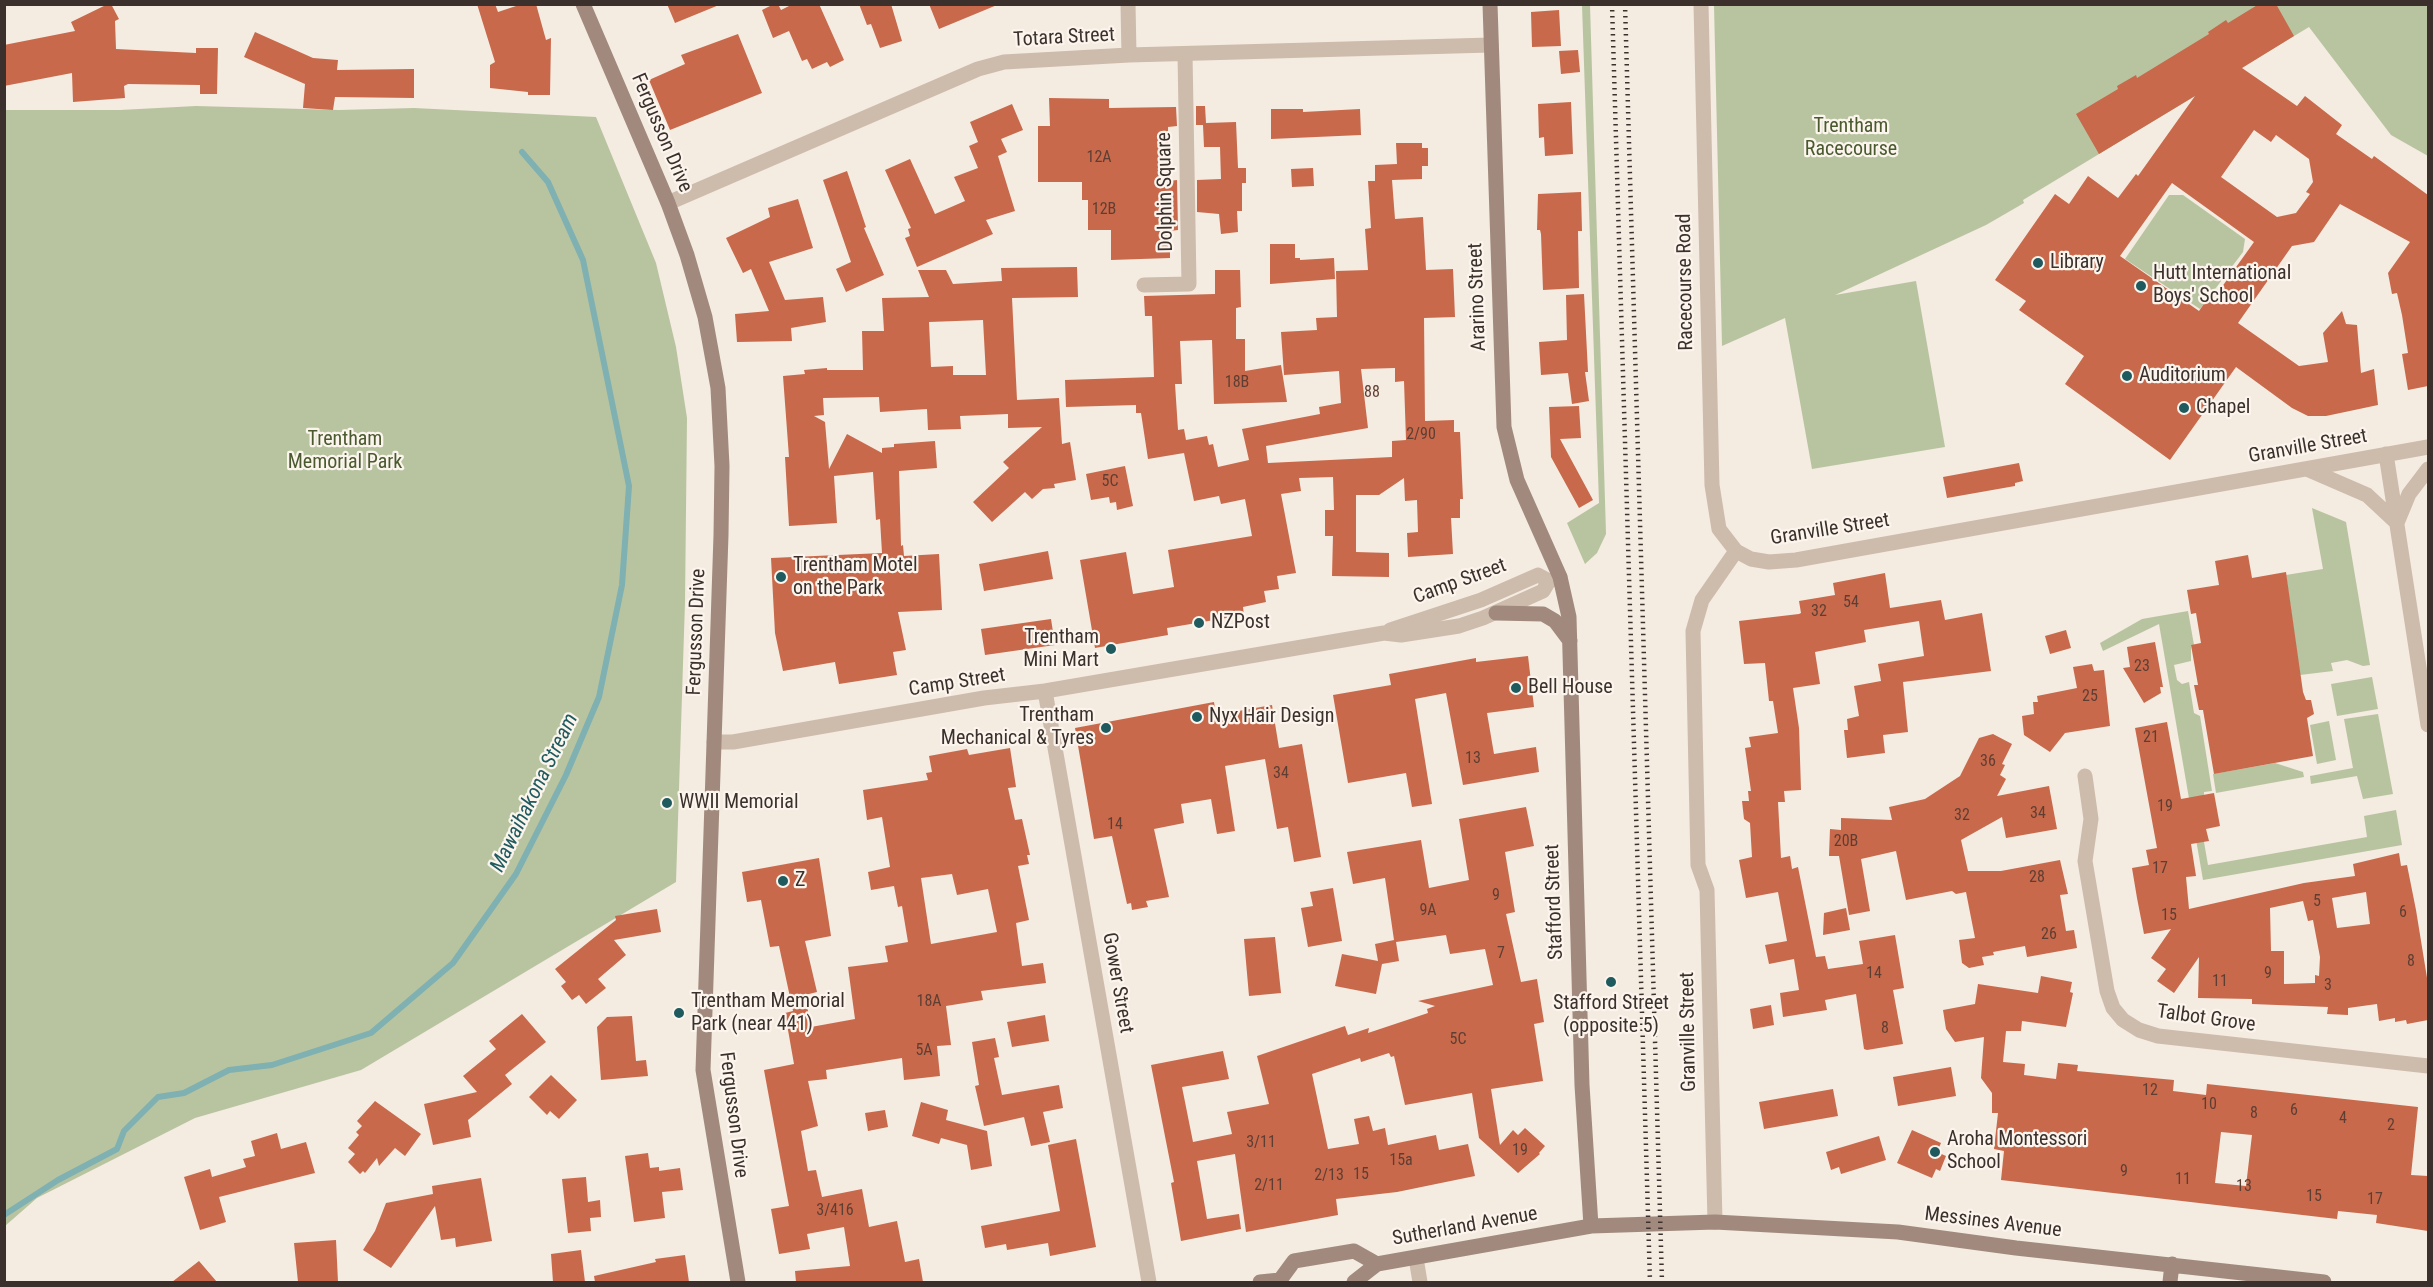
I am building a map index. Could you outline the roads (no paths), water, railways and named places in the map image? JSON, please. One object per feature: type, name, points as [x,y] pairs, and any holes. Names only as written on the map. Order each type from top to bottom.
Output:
[{"type":"street","name":"Fergusson Drive","points":[[583,4],[668,202],[687,255],[705,317],[718,388],[722,466],[703,1070],[738,1282]]},
{"type":"street","points":[[1128,4],[1129,55]]},
{"type":"street","name":"Ararino Street","points":[[1490,4],[1504,427],[1517,480],[1554,579]]},
{"type":"street","name":"Racecourse Road","points":[[1701,4],[1712,484],[1719,528],[1736,551]]},
{"type":"street","name":"Totara Street","points":[[668,202],[978,69],[1004,62],[1129,55],[1491,45]]},
{"type":"street","name":"Dolphin Square","points":[[1144,285],[1189,284],[1185,54]]},
{"type":"street","name":"Granville Street","points":[[1715,1222],[1707,890],[1698,865],[1693,631],[1702,600],[1736,551],[1751,559],[1768,562],[1796,560],[2428,447]]},
{"type":"street","points":[[2386,454],[2428,725]]},
{"type":"street","points":[[2307,469],[2367,495],[2397,524]]},
{"type":"street","points":[[2397,524],[2409,494],[2428,469]]},
{"type":"street","name":"Camp Street","points":[[714,742],[733,741],[984,698],[1045,691],[1384,633],[1401,625],[1481,600],[1538,575],[1554,579],[1543,591],[1496,613],[1459,626],[1401,635],[1384,633]]},
{"type":"street","name":"Stafford Street","points":[[1554,579],[1569,617],[1582,1085],[1591,1226]]},
{"type":"street","points":[[1496,613],[1543,614],[1555,621],[1570,641]]},
{"type":"street","name":"Gower Street","points":[[1045,691],[1149,1282]]},
{"type":"street","name":"Talbot Grove","points":[[2085,776],[2091,819],[2085,861],[2107,991],[2113,1008],[2123,1020],[2139,1030],[2158,1036],[2428,1066]]},
{"type":"street","name":"Messines Avenue","points":[[1655,1224],[1715,1222],[1898,1232],[2016,1248],[2324,1282]]},
{"type":"street","name":"Sutherland Avenue","points":[[1262,1282],[1282,1281],[1294,1261],[1354,1251],[1377,1264],[1496,1241],[1591,1226],[1655,1224]]},
{"type":"street","points":[[1416,1258],[1420,1282]]},
{"type":"street","points":[[1354,1282],[1377,1264]]},
{"type":"street","points":[[2170,1282],[2172,1264]]},
{"type":"waterway","name":"Mawaihakona Stream","points":[[4,1215],[58,1180],[117,1149],[124,1131],[158,1097],[184,1093],[229,1070],[272,1065],[371,1033],[453,963],[516,874],[566,775],[599,697],[622,585],[629,486],[583,260],[548,182],[522,152]]},
{"type":"railway","points":[[1612,4],[1650,1282]]},
{"type":"railway","points":[[1625,4],[1662,1282]]},
{"type":"place","name":"Library","points":[[2038,263]]},
{"type":"place","name":"Hutt International Boys' School","points":[[2141,286]]},
{"type":"place","name":"Auditorium","points":[[2127,376]]},
{"type":"place","name":"Chapel","points":[[2184,408]]},
{"type":"place","name":"Trentham Motel on the Park","points":[[781,577]]},
{"type":"place","name":"NZPost","points":[[1199,623]]},
{"type":"place","name":"Trentham Mini Mart","points":[[1111,649]]},
{"type":"place","name":"Bell House","points":[[1516,688]]},
{"type":"place","name":"Nyx Hair Design","points":[[1197,717]]},
{"type":"place","name":"Trentham Mechanical & Tyres","points":[[1106,728]]},
{"type":"place","name":"WWII Memorial","points":[[667,803]]},
{"type":"place","name":"Z","points":[[783,881]]},
{"type":"place","name":"Stafford Street (opposite 5)","points":[[1611,982]]},
{"type":"place","name":"Trentham Memorial Park (near 441)","points":[[679,1013]]},
{"type":"place","name":"Aroha Montessori School","points":[[1935,1152]]},
{"type":"park label","name":"Trentham Racecourse","points":[[1851,138]]},
{"type":"park label","name":"Trentham Memorial Park","points":[[345,452]]}]
